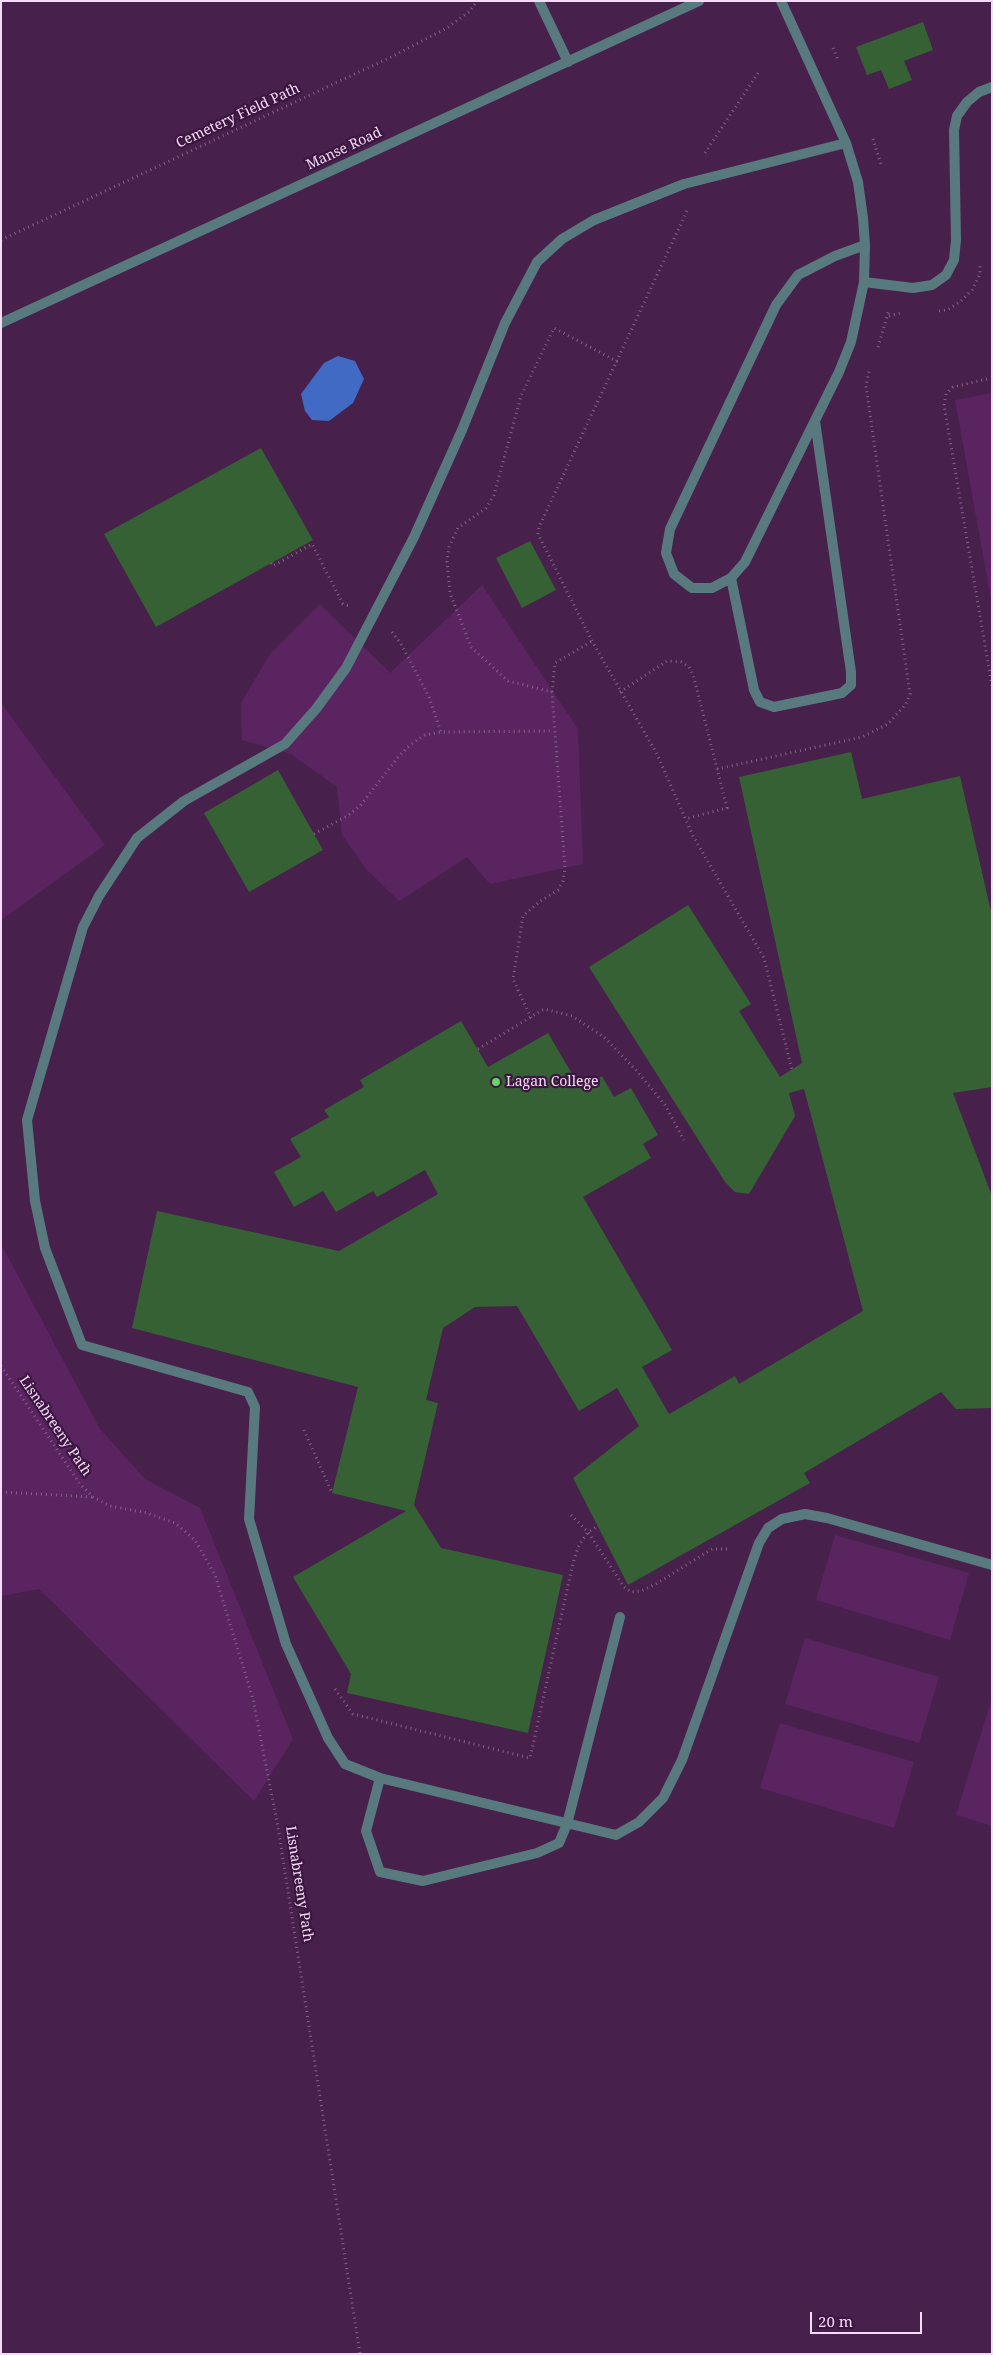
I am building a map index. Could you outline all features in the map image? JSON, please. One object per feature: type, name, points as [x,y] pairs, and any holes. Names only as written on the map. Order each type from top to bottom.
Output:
[{"type":"street","points":[[539,1],[568,62]]},
{"type":"street","name":"Manse Road","points":[[1,323],[698,1]]},
{"type":"street","points":[[781,1],[846,142],[858,182],[865,245],[864,282],[851,342],[815,421],[745,562],[730,578],[712,588],[692,588],[674,574],[666,553],[670,529],[776,306],[798,275],[835,256],[865,245]]},
{"type":"street","points":[[864,282],[913,288],[932,285],[946,275],[954,260],[956,240],[954,130],[957,116],[967,102],[979,92],[992,87]]},
{"type":"street","points":[[846,142],[684,184],[594,220],[562,239],[537,262],[505,323],[462,430],[414,537],[346,668],[316,708],[285,744],[184,801],[137,838],[98,896],[82,927],[27,1120],[35,1201],[45,1248],[82,1345],[248,1392],[255,1407],[249,1519],[286,1644],[328,1738],[346,1764],[380,1778],[616,1836],[639,1822],[663,1798],[682,1760],[759,1543],[768,1528],[782,1519],[805,1514],[827,1518],[992,1566]]},
{"type":"street","points":[[730,578],[754,690],[760,702],[774,707],[842,693],[851,685],[852,672],[815,421]]},
{"type":"street","points":[[380,1778],[366,1831],[380,1872],[423,1881],[538,1853],[559,1843],[567,1824],[620,1617]]},
{"type":"path","name":"Cemetery Field Path","points":[[1,240],[391,57],[447,28],[469,12],[477,1]]},
{"type":"path","points":[[833,48],[840,66]]},
{"type":"path","points":[[703,156],[760,70]]},
{"type":"path","points":[[872,135],[882,168]]},
{"type":"path","points":[[684,184],[688,208],[618,362],[538,527],[540,543],[620,692],[657,754],[693,836],[764,958],[792,1070]]},
{"type":"path","points":[[877,348],[889,316],[889,285]]},
{"type":"path","points":[[552,692],[508,681],[471,647],[450,592],[447,562],[449,547],[458,528],[486,508],[494,495],[521,396],[554,328],[618,362]]},
{"type":"path","points":[[717,769],[862,737],[888,724],[906,704],[910,694],[866,386],[871,365]]},
{"type":"path","points":[[992,378],[954,387],[946,394],[944,404],[992,686]]},
{"type":"path","points":[[531,1018],[513,979],[523,916],[538,902],[558,890],[563,881],[565,868],[553,731],[552,692],[555,663],[592,641]]},
{"type":"path","points":[[620,692],[667,661],[681,662],[689,667],[694,678],[727,808],[685,819]]},
{"type":"path","points":[[314,834],[347,816],[360,806],[399,756],[410,745],[424,736],[441,732],[553,731]]},
{"type":"path","points":[[478,1049],[544,1009],[572,1016],[604,1037],[636,1070],[665,1105],[684,1140]]},
{"type":"path","name":"Lisnabreeny Path","points":[[1,1366],[70,1470],[93,1497],[110,1506],[147,1513],[175,1523],[195,1540],[215,1575],[253,1700],[287,1876],[360,2354]]},
{"type":"path","points":[[304,1430],[332,1493]]},
{"type":"path","name":"Lisnabreeny Path","points":[[1,1492],[93,1497]]},
{"type":"path","points":[[571,1515],[588,1532],[624,1587],[632,1592],[640,1591],[656,1584],[712,1549],[738,1549]]},
{"type":"path","points":[[330,1681],[353,1714],[530,1758],[573,1564],[579,1545],[588,1532],[598,1526]]},
{"type":"shaded area","points":[[992,393],[992,605],[955,400]]},
{"type":"shaded area","points":[[482,585],[578,729],[583,864],[490,884],[467,857],[399,901],[367,870],[342,835],[337,787],[291,754],[242,740],[241,703],[270,654],[320,604],[390,673]]},
{"type":"shaded area","points":[[1,703],[105,845],[1,920]]},
{"type":"shaded area","points":[[1,1244],[100,1429],[145,1479],[200,1508],[293,1739],[254,1801],[39,1589],[1,1596]]},
{"type":"shaded area","points":[[835,1535],[969,1573],[950,1640],[816,1600]]},
{"type":"shaded area","points":[[805,1638],[939,1677],[919,1743],[785,1704]]},
{"type":"shaded area","points":[[992,1698],[992,1826],[956,1815]]},
{"type":"shaded area","points":[[780,1723],[914,1762],[894,1828],[760,1788]]},
{"type":"water","points":[[338,356],[355,361],[364,379],[353,403],[329,421],[312,420],[305,411],[301,394],[324,363]]},
{"type":"building","points":[[923,22],[933,50],[904,61],[912,80],[889,89],[881,70],[867,75],[856,47]]},
{"type":"building","points":[[261,448],[313,540],[156,627],[104,534]]},
{"type":"building","points":[[530,541],[556,590],[522,608],[496,558]]},
{"type":"building","points":[[851,752],[862,799],[960,776],[992,916],[992,1087],[953,1093],[992,1196],[992,1408],[956,1409],[941,1392],[804,1473],[810,1483],[628,1585],[573,1478],[639,1426],[617,1388],[579,1411],[517,1306],[475,1307],[443,1328],[426,1400],[438,1403],[414,1505],[441,1548],[563,1575],[528,1733],[347,1693],[351,1674],[293,1577],[406,1511],[332,1493],[358,1387],[132,1328],[157,1211],[339,1251],[438,1194],[425,1170],[377,1197],[373,1191],[336,1212],[323,1191],[294,1207],[274,1172],[301,1157],[290,1139],[329,1117],[324,1110],[364,1087],[360,1080],[461,1021],[488,1067],[548,1033],[581,1089],[602,1076],[614,1097],[631,1088],[658,1135],[643,1144],[651,1158],[583,1197],[672,1350],[642,1367],[669,1414],[735,1376],[739,1384],[863,1311],[804,1089],[789,1093],[795,1116],[749,1194],[735,1192],[725,1182],[589,967],[688,905],[751,1004],[739,1011],[780,1077],[802,1063],[739,777]]},
{"type":"building","points":[[278,770],[323,850],[249,892],[204,813]]},
{"type":"place","name":"Lagan College","points":[[496,1082]]}]
